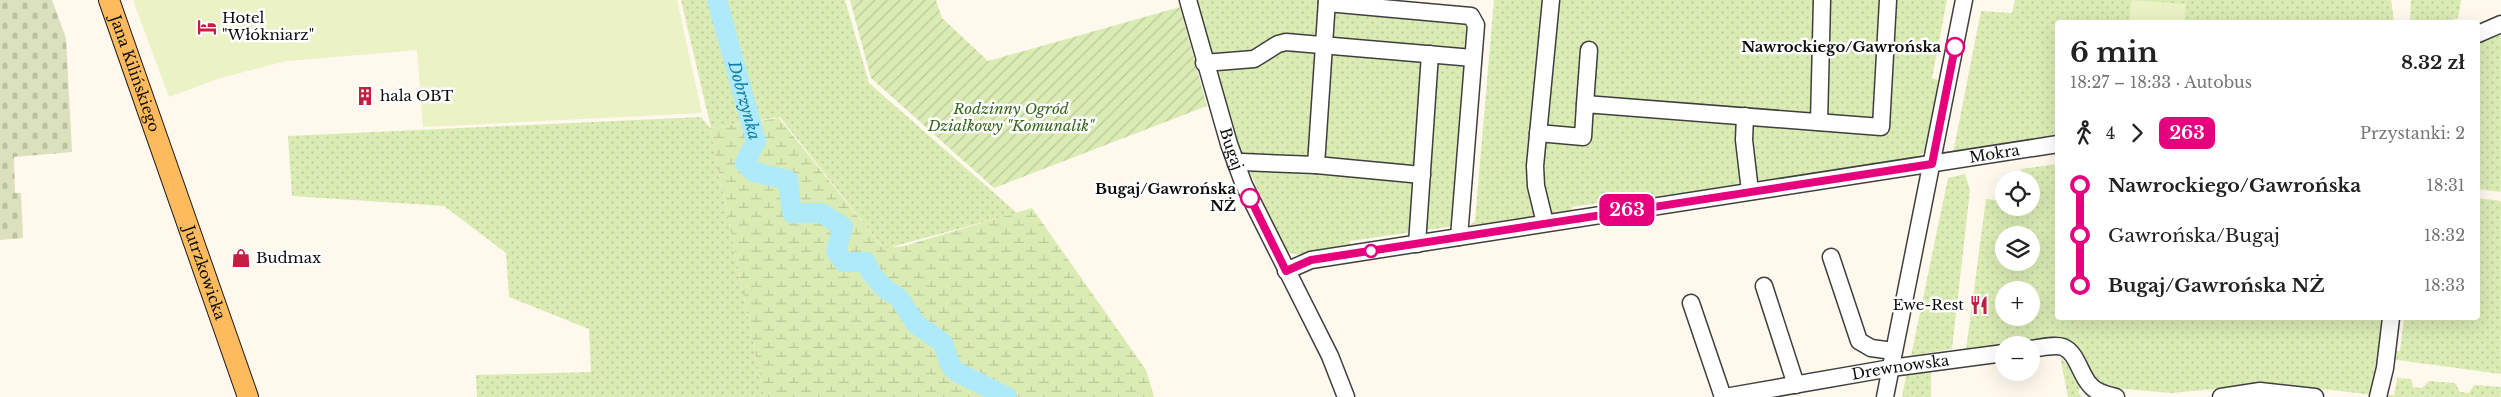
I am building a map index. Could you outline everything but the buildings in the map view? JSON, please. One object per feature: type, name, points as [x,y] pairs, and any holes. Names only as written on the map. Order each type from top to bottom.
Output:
[{"type":"main road","name":"Jana Kilińskiego","points":[[109,0],[161,147]]},
{"type":"main road","name":"Jutrzkowicka","points":[[161,147],[248,397]]},
{"type":"street","name":"Bugaj","points":[[1188,0],[1204,63],[1236,164],[1250,198],[1330,356],[1346,397]]},
{"type":"street","points":[[1545,223],[1536,186],[1538,133],[1550,0]]},
{"type":"street","points":[[1819,122],[1822,0]]},
{"type":"street","points":[[1585,104],[1881,127],[1888,0]]},
{"type":"street","points":[[1885,397],[1964,0]]},
{"type":"street","points":[[1316,165],[1327,1],[1471,16],[1476,25],[1460,237]]},
{"type":"street","points":[[2480,33],[2501,24]]},
{"type":"street","points":[[1204,63],[1254,60],[1278,44],[1286,42],[1474,58]]},
{"type":"street","points":[[1538,133],[1583,137],[1589,50]]},
{"type":"street","points":[[1418,244],[1430,54]]},
{"type":"street","points":[[1745,116],[1744,140],[1750,191]]},
{"type":"street","name":"Mokra","points":[[1286,271],[1311,260],[2055,144]]},
{"type":"street","points":[[1236,164],[1242,162],[1316,165],[1422,175]]},
{"type":"street","name":"Drewnowska","points":[[1831,257],[1859,341],[1871,348],[1893,351]]},
{"type":"street","points":[[1764,286],[1796,385]]},
{"type":"street","name":"Drewnowska","points":[[1691,303],[1724,397],[1891,368],[1995,354]]},
{"type":"street","points":[[2378,397],[2385,368],[2391,320]]},
{"type":"street","points":[[2040,348],[2055,346],[2070,352],[2090,386],[2103,394],[2116,397]]},
{"type":"street","points":[[2220,397],[2260,391],[2315,397]]},
{"type":"green space","points":[[0,0],[52,0],[66,38],[72,152],[14,157],[15,193],[21,193],[23,238],[0,240]]},
{"type":"green space","points":[[133,0],[677,0],[702,113],[423,127],[417,50],[286,61],[217,79],[169,97]]},
{"type":"green space","points":[[681,0],[845,0],[869,83],[1017,213],[884,249],[780,117],[711,128]]},
{"type":"green space","name":"Rodzinny Ogród Działkowy \"Komunalik\"","points":[[850,0],[936,0],[942,18],[988,61],[1180,7],[1207,106],[994,188],[871,78]]},
{"type":"green space","points":[[1197,0],[1322,0],[1469,20],[1455,226],[1350,241],[1351,249],[1316,255],[1298,255],[1283,248],[1237,142]]},
{"type":"green space","points":[[1494,0],[1947,0],[1932,78],[1941,81],[1929,143],[1924,152],[1915,158],[1628,206],[1626,199],[1572,207],[1573,214],[1464,231],[1475,221]]},
{"type":"green space","points":[[2015,0],[2391,0],[2394,20],[2055,20],[2055,138],[1953,153],[1981,11],[2012,13]]},
{"type":"green space","points":[[2131,0],[2186,4],[2184,20],[2129,20]]},
{"type":"green space","points":[[2411,0],[2461,0],[2458,18],[2452,20],[2410,20]]},
{"type":"green space","points":[[2501,30],[2501,192],[2480,189],[2480,39]]},
{"type":"green space","points":[[701,117],[710,128],[764,397],[477,397],[476,375],[591,372],[589,329],[509,297],[506,253],[444,206],[292,196],[288,136]]},
{"type":"green space","points":[[779,118],[883,248],[904,246],[1032,208],[1146,370],[1154,397],[764,397],[710,128]]},
{"type":"green space","points":[[2055,164],[2055,320],[2382,320],[2373,395],[2264,382],[2236,387],[2171,393],[2103,387],[2069,341],[2040,343],[2040,336],[1995,336],[1995,348],[1966,350],[1986,199],[1995,200],[1995,216],[2040,216],[2040,171],[2021,171],[2021,169]]},
{"type":"green space","points":[[1965,174],[1970,190],[1952,349],[1911,356],[1948,178]]},
{"type":"green space","points":[[2480,198],[2501,201],[2501,374],[2390,359],[2390,351],[2400,351],[2404,320],[2480,320]]},
{"type":"green space","points":[[2060,356],[2083,384],[2078,392],[2082,397],[2068,397]]},
{"type":"green space","points":[[1931,368],[1931,397],[1902,397],[1907,371]]},
{"type":"green space","points":[[2397,378],[2411,379],[2413,387],[2422,388],[2429,381],[2455,383],[2460,392],[2469,393],[2474,385],[2501,387],[2501,397],[2384,397],[2385,395],[2394,395]]},
{"type":"waterway","name":"Dobrzynka","points":[[717,0],[756,141],[745,163],[754,172],[788,180],[792,213],[822,213],[843,227],[836,251],[844,262],[866,262],[871,273],[883,287],[899,298],[916,324],[943,343],[949,362],[955,371],[1007,397]]},
{"type":"bus line","name":"263","points":[[1250,198],[1286,271],[1311,260],[1932,164],[1955,47]]},
{"type":"place","name":"Hotel \"Włókniarz\"","points":[[207,27]]},
{"type":"place","name":"Nawrockiego/Gawrońska","points":[[1955,47]]},
{"type":"place","name":"hala OBT","points":[[365,96]]},
{"type":"place","name":"Bugaj/Gawrońska NŻ","points":[[1250,198]]},
{"type":"place","name":"Budmax","points":[[241,258]]},
{"type":"place","name":"Ewe-Rest","points":[[1979,305]]}]
